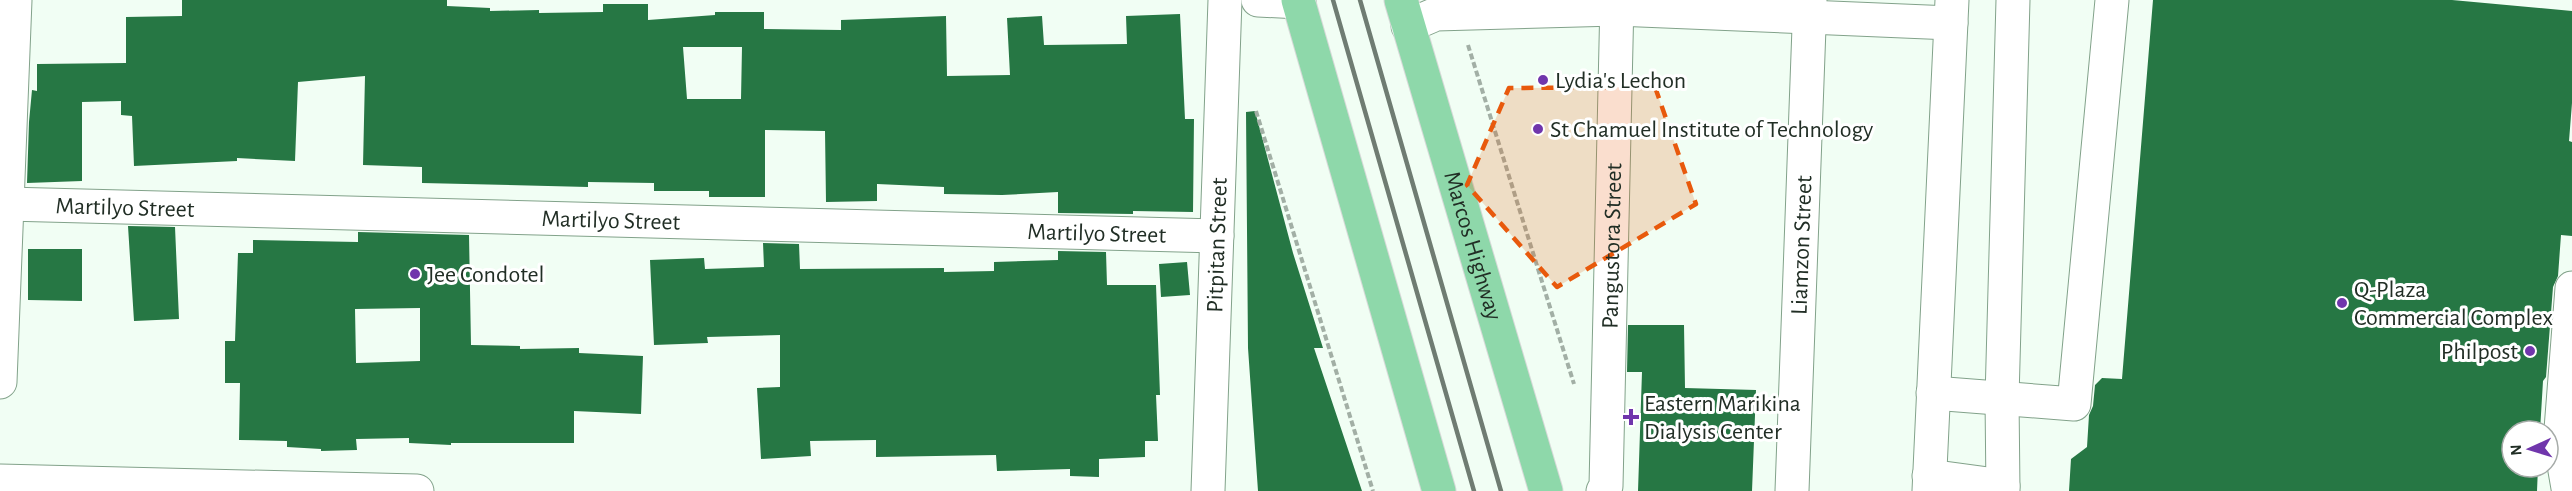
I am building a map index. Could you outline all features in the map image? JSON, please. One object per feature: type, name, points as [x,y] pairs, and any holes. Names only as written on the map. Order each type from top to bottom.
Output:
[{"type":"main road","points":[[1388,0],[1428,11]]},
{"type":"main road","points":[[1299,1],[1439,491]]},
{"type":"main road","name":"Marcos Highway","points":[[1428,11],[1546,491]]},
{"type":"street","points":[[0,382],[15,0]]},
{"type":"street","name":"Pitpitan Street","points":[[1208,491],[1225,0]]},
{"type":"street","points":[[1258,0],[1299,1]]},
{"type":"street","points":[[1428,11],[1616,5],[1952,12],[1929,484],[2003,488],[2002,398],[2013,0]]},
{"type":"street","points":[[1933,393],[2074,405],[2112,0]]},
{"type":"street","name":"Pangustora Street","points":[[1603,491],[1606,486],[1616,5]]},
{"type":"street","name":"Liamzon Street","points":[[1792,491],[1809,9]]},
{"type":"street","name":"Martilyo Street","points":[[7,204],[1216,236]]},
{"type":"street","points":[[2571,491],[2568,488],[2566,443],[2572,288]]},
{"type":"street","points":[[0,481],[417,491]]},
{"type":"path","points":[[1428,11],[1574,385]]},
{"type":"path","points":[[1254,105],[1373,491]]},
{"type":"highlighted area","points":[[1655,87],[1696,204],[1557,287],[1467,185],[1509,88]]},
{"type":"building","points":[[182,0],[447,0],[447,6],[490,8],[490,11],[539,10],[539,13],[603,12],[603,4],[648,4],[648,20],[715,15],[715,12],[764,12],[764,29],[841,30],[841,20],[946,16],[947,76],[1010,75],[1007,18],[1042,16],[1044,45],[1127,44],[1126,16],[1180,14],[1185,119],[1194,119],[1193,212],[1058,213],[1058,192],[1002,195],[944,194],[944,187],[877,184],[877,201],[826,202],[825,131],[765,130],[765,197],[709,197],[709,191],[654,191],[654,183],[588,182],[588,187],[422,183],[422,167],[363,165],[365,76],[298,82],[295,161],[237,158],[237,161],[134,166],[132,116],[121,115],[121,101],[82,102],[82,181],[27,183],[29,122],[32,90],[37,91],[37,64],[126,63],[126,17],[182,16]],"holes":[[[683,47],[742,47],[741,99],[687,99]]]},
{"type":"building","name":"Q-Plaza Commercial Complex","points":[[2153,0],[2452,0],[2572,11],[2572,103],[2569,141],[2572,142],[2572,236],[2561,235],[2558,276],[2553,287],[2541,419],[2500,419],[2500,479],[2538,479],[2537,491],[2069,491],[2071,459],[2087,447],[2089,415],[2093,406],[2095,385],[2102,378],[2122,379]]},
{"type":"building","points":[[1255,111],[1293,253],[1323,348],[1314,348],[1362,491],[1258,491],[1248,348],[1246,112]]},
{"type":"building","points":[[128,226],[175,227],[179,319],[134,321]]},
{"type":"building","points":[[358,232],[469,235],[471,345],[520,346],[520,349],[579,348],[579,353],[643,356],[641,414],[574,411],[574,443],[451,443],[451,445],[409,443],[409,438],[356,439],[357,450],[321,451],[321,449],[287,447],[287,441],[239,440],[240,383],[225,383],[225,341],[235,341],[238,253],[253,253],[253,240],[358,242]],"holes":[[[420,308],[420,361],[356,363],[355,309]]]},
{"type":"building","points":[[763,243],[799,244],[800,269],[944,268],[944,272],[994,271],[994,262],[1058,260],[1058,251],[1106,252],[1107,285],[1156,285],[1160,395],[1156,395],[1158,441],[1145,441],[1145,457],[1099,459],[1099,477],[1070,476],[1070,469],[997,471],[996,455],[876,457],[876,440],[810,441],[811,456],[761,459],[757,388],[780,387],[780,335],[707,337],[708,343],[654,345],[650,260],[704,258],[705,269],[764,267]]},
{"type":"building","points":[[28,249],[82,249],[82,301],[28,300]]},
{"type":"building","points":[[1187,262],[1190,295],[1161,297],[1159,264]]},
{"type":"building","points":[[1628,325],[1684,325],[1685,388],[1756,390],[1752,491],[1638,491],[1642,372],[1627,372]]},
{"type":"railway","points":[[1333,0],[1474,491]]},
{"type":"railway","points":[[1360,0],[1501,491]]},
{"type":"place","name":"Lydia's Lechon","points":[[1543,80]]},
{"type":"place","name":"St Chamuel Institute of Technology","points":[[1538,129]]},
{"type":"place","name":"Jee Condotel","points":[[415,274]]},
{"type":"place","name":"Q-Plaza Commercial Complex","points":[[2342,303]]},
{"type":"place","name":"Philpost","points":[[2530,351]]},
{"type":"place","name":"Eastern Marikina Dialysis Center","points":[[1631,417]]}]
